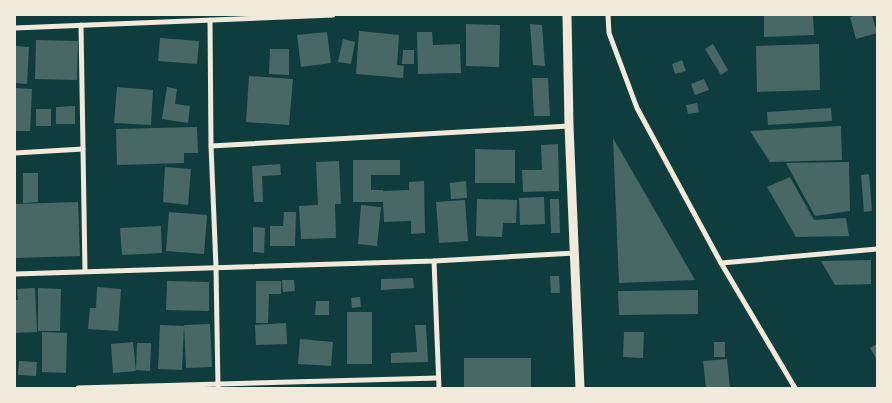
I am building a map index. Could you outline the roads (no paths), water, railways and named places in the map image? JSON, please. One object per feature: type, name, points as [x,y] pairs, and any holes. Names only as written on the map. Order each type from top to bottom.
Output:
[{"type":"street","points":[[15,28],[333,15]]},
{"type":"street","points":[[567,15],[569,126],[580,388]]},
{"type":"street","points":[[608,15],[609,33],[637,108],[721,263],[795,388]]},
{"type":"street","points":[[210,20],[211,146],[218,386]]},
{"type":"street","points":[[81,25],[85,271]]},
{"type":"street","points":[[211,146],[569,126]]},
{"type":"street","points":[[15,153],[83,149]]},
{"type":"street","points":[[721,263],[877,249]]},
{"type":"street","points":[[15,274],[434,261],[574,253]]},
{"type":"street","points":[[434,261],[439,388]]},
{"type":"street","points":[[78,388],[218,386],[438,378]]}]
